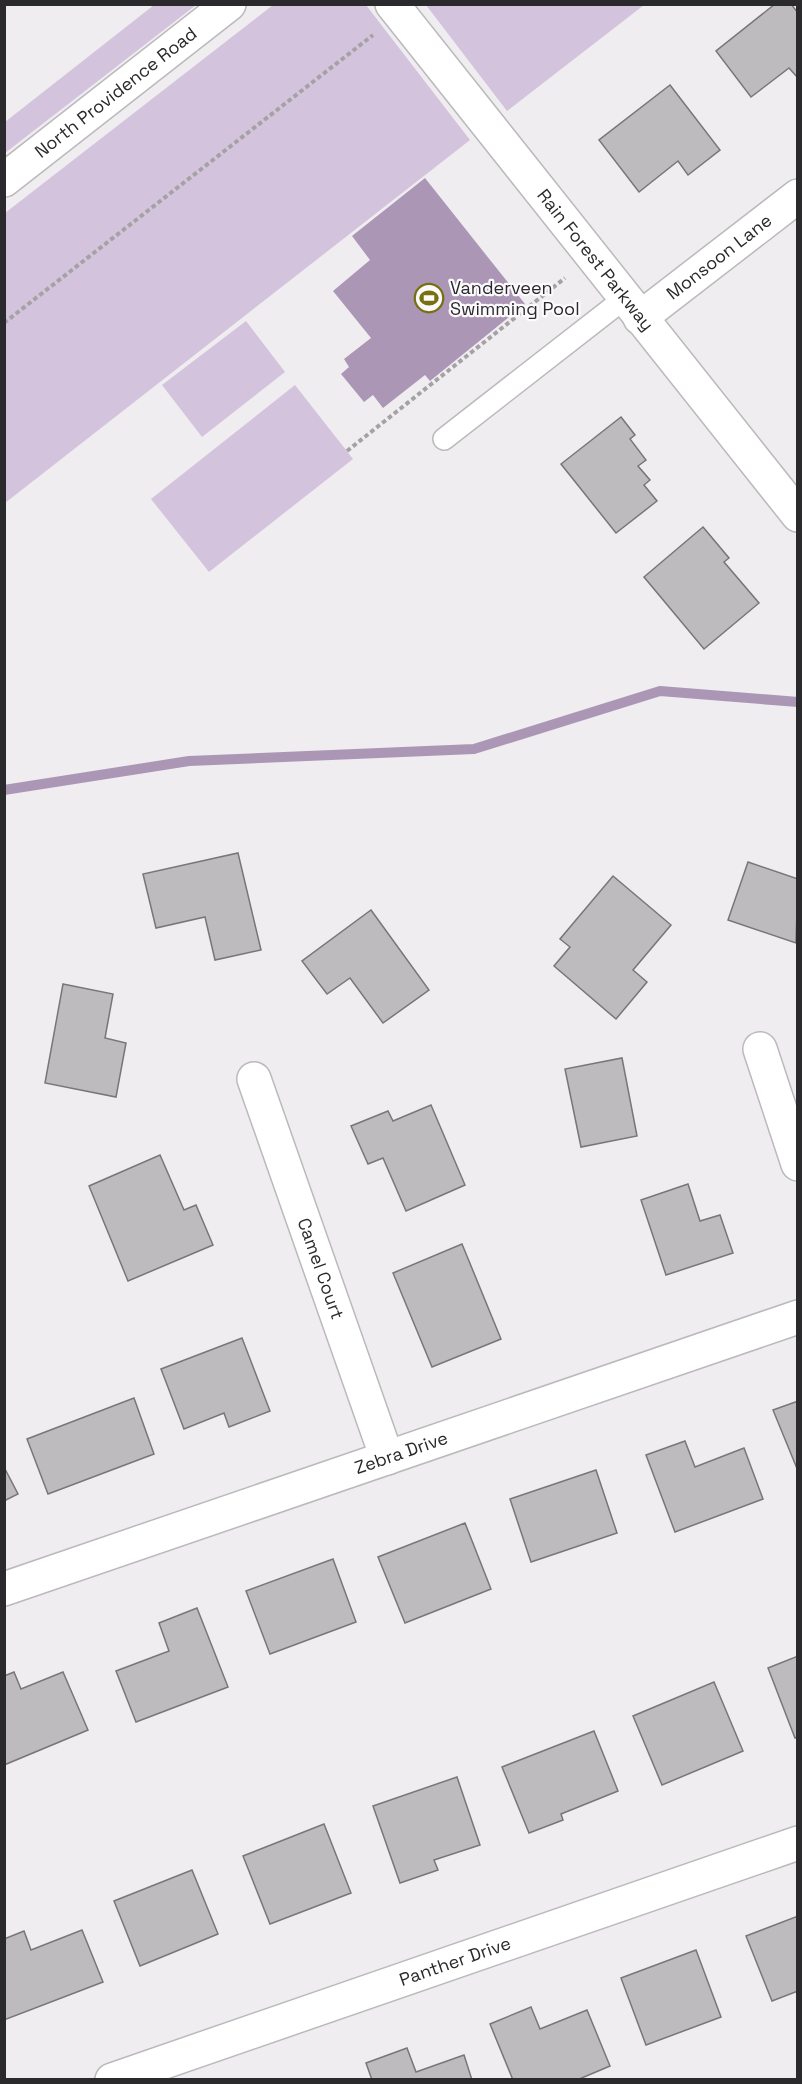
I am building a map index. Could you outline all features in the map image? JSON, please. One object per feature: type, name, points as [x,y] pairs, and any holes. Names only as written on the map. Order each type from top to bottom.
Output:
[{"type":"street","name":"North Providence Road","points":[[4,180],[229,4]]},
{"type":"street","name":"Rain Forest Parkway","points":[[392,4],[798,515]]},
{"type":"street","name":"Monsoon Lane","points":[[633,308],[798,196]]},
{"type":"street","points":[[760,1049],[798,1164]]},
{"type":"street","name":"Camel Court","points":[[254,1079],[387,1458]]},
{"type":"street","name":"Zebra Drive","points":[[4,1589],[798,1317]]},
{"type":"street","name":"Panther Drive","points":[[112,2079],[798,1843]]},
{"type":"lane","points":[[444,439],[633,308]]},
{"type":"path","points":[[4,323],[373,35]]},
{"type":"path","points":[[347,452],[566,278]]},
{"type":"shaded area","points":[[154,5],[196,5],[5,153],[5,122]]},
{"type":"shaded area","points":[[273,5],[366,5],[470,140],[5,503],[5,213]]},
{"type":"shaded area","points":[[426,5],[644,5],[507,111]]},
{"type":"shaded area","name":"Vanderveen Swimming Pool","points":[[425,178],[525,304],[430,381],[425,375],[383,408],[373,395],[364,402],[341,374],[349,367],[344,359],[371,338],[333,291],[370,260],[352,236]]},
{"type":"shaded area","points":[[246,321],[285,372],[202,437],[162,385]]},
{"type":"shaded area","points":[[295,385],[353,459],[209,572],[151,499]]},
{"type":"building","points":[[775,4],[791,4],[798,13],[798,78],[789,68],[751,97],[716,51]]},
{"type":"building","points":[[670,85],[720,150],[688,175],[678,161],[639,192],[599,140]]},
{"type":"building","points":[[621,417],[635,435],[630,439],[646,460],[638,466],[650,480],[644,485],[657,501],[616,533],[561,464]]},
{"type":"building","points":[[703,527],[729,558],[724,562],[759,603],[704,649],[644,577]]},
{"type":"building","points":[[238,853],[261,950],[215,960],[205,917],[156,928],[143,874]]},
{"type":"building","points":[[748,862],[798,879],[796,943],[728,920]]},
{"type":"building","points":[[613,876],[671,925],[633,970],[647,982],[616,1019],[554,966],[570,947],[560,939]]},
{"type":"building","points":[[371,910],[429,990],[383,1023],[350,978],[327,994],[302,961]]},
{"type":"building","points":[[63,984],[113,994],[105,1038],[126,1043],[116,1097],[45,1083]]},
{"type":"building","points":[[622,1058],[637,1136],[581,1147],[565,1069]]},
{"type":"building","points":[[431,1105],[465,1185],[406,1211],[383,1158],[368,1164],[351,1126],[388,1111],[393,1121]]},
{"type":"building","points":[[160,1155],[184,1210],[196,1205],[213,1245],[128,1281],[89,1186]]},
{"type":"building","points":[[688,1184],[700,1221],[720,1215],[733,1253],[666,1275],[641,1200]]},
{"type":"building","points":[[462,1244],[501,1339],[432,1367],[393,1273]]},
{"type":"building","points":[[242,1338],[270,1411],[229,1427],[224,1413],[184,1429],[161,1369]]},
{"type":"building","points":[[134,1398],[154,1454],[48,1494],[27,1439]]},
{"type":"building","points":[[798,1401],[798,1471],[773,1410]]},
{"type":"building","points":[[685,1441],[695,1467],[744,1448],[763,1499],[675,1532],[646,1455]]},
{"type":"building","points":[[4,1467],[18,1494],[4,1501]]},
{"type":"building","points":[[596,1470],[617,1533],[531,1562],[510,1499]]},
{"type":"building","points":[[465,1523],[491,1589],[405,1623],[378,1557]]},
{"type":"building","points":[[333,1559],[356,1622],[270,1654],[246,1591]]},
{"type":"building","points":[[197,1608],[228,1687],[136,1722],[116,1671],[169,1651],[159,1623]]},
{"type":"building","points":[[798,1656],[798,1737],[795,1738],[768,1668]]},
{"type":"building","points":[[14,1672],[21,1689],[63,1672],[88,1730],[4,1765],[4,1676]]},
{"type":"building","points":[[714,1682],[743,1751],[662,1785],[633,1716]]},
{"type":"building","points":[[594,1731],[618,1791],[561,1814],[563,1820],[529,1833],[502,1767]]},
{"type":"building","points":[[457,1777],[480,1845],[434,1860],[438,1870],[400,1883],[373,1806]]},
{"type":"building","points":[[324,1824],[351,1893],[270,1924],[243,1856]]},
{"type":"building","points":[[192,1870],[218,1934],[140,1966],[114,1901]]},
{"type":"building","points":[[798,1916],[798,1991],[772,2001],[746,1936]]},
{"type":"building","points":[[82,1930],[103,1982],[4,2020],[4,1939],[24,1931],[31,1950]]},
{"type":"building","points":[[696,1950],[721,2017],[646,2045],[621,1978]]},
{"type":"building","points":[[531,2007],[540,2029],[587,2010],[610,2066],[577,2080],[513,2080],[490,2024]]},
{"type":"building","points":[[407,2048],[416,2072],[464,2055],[472,2080],[372,2080],[366,2063]]},
{"type":"waterway","points":[[4,790],[189,761],[474,749],[660,691],[798,702]]},
{"type":"place","name":"Vanderveen Swimming Pool","points":[[429,298]]}]
